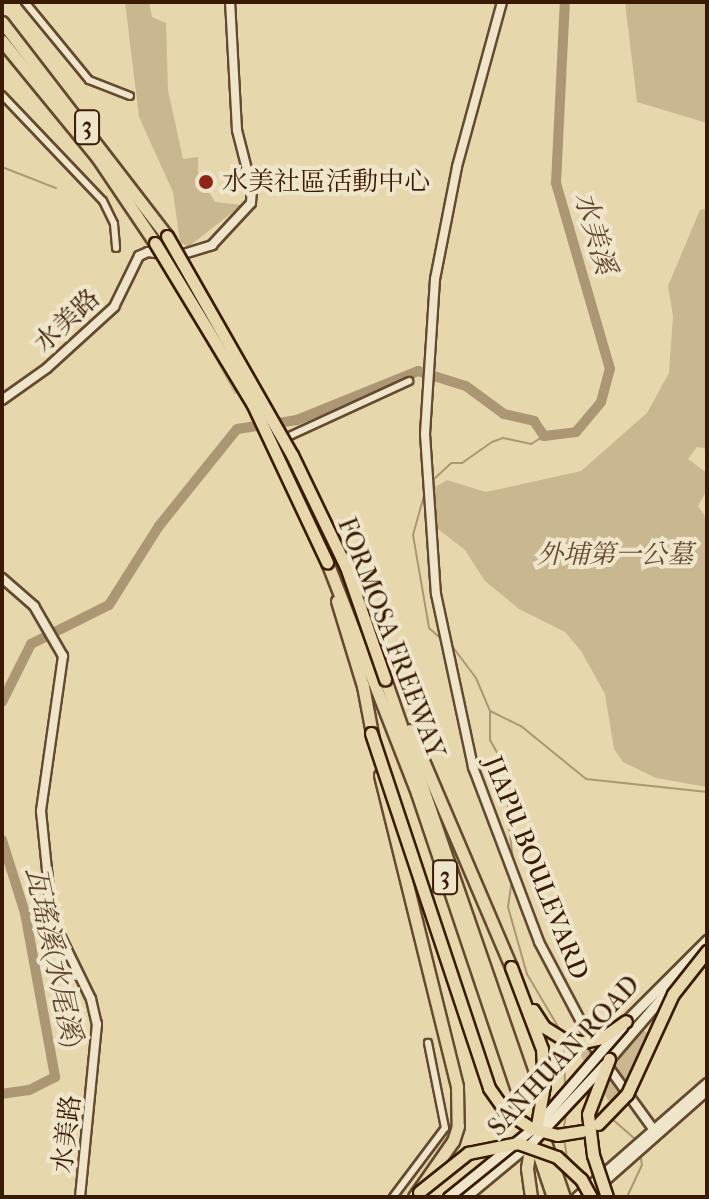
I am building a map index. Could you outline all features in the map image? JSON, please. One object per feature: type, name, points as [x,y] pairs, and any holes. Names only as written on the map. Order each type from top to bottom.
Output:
[{"type":"highway","name":"FORMOSA FREEWAY","points":[[2,22],[167,236],[292,455],[346,567],[564,1197]]},
{"type":"highway","name":"FORMOSA FREEWAY","points":[[2,41],[97,157],[155,243],[253,405],[327,562],[407,766],[553,1197]]},
{"type":"highway","points":[[327,562],[363,686],[371,733],[457,1087],[458,1126],[453,1141],[417,1194]]},
{"type":"highway","points":[[385,679],[511,967],[542,1049],[544,1085],[537,1125]]},
{"type":"highway","points":[[371,733],[489,1088],[516,1118],[557,1135],[590,1128],[607,1118],[627,1094],[673,994],[707,950]]},
{"type":"highway","points":[[511,967],[544,1027],[563,1039],[602,1038],[626,1021]]},
{"type":"highway","points":[[607,1197],[593,1155],[588,1114],[609,1059]]},
{"type":"highway","points":[[417,1194],[468,1153],[518,1143],[557,1157],[572,1168],[589,1197]]},
{"type":"highway","points":[[531,1143],[527,1168],[531,1197]]},
{"type":"main road","name":"SANHUAN ROAD","points":[[448,1197],[537,1125],[626,1021],[707,940]]},
{"type":"main road","name":"SANHUAN ROAD","points":[[465,1197],[531,1143],[609,1059],[672,982],[707,950]]},
{"type":"main road","points":[[531,1143],[537,1125]]},
{"type":"street","points":[[25,2],[89,80],[130,96]]},
{"type":"street","name":"水美路","points":[[2,400],[47,368],[114,307],[139,256],[148,252],[177,256],[212,245],[247,210],[252,189],[237,130],[230,2]]},
{"type":"street","name":"JIAPU BOULEVARD","points":[[502,2],[450,194],[428,363],[428,517],[436,594],[444,648],[465,740],[514,879],[571,1008],[654,1131]]},
{"type":"street","points":[[2,95],[103,201],[114,224],[116,248]]},
{"type":"street","points":[[261,447],[409,381]]},
{"type":"street","name":"水美路","points":[[2,578],[34,606],[63,656],[41,811],[52,919],[91,999],[97,1024],[80,1197]]},
{"type":"street","points":[[393,1197],[445,1128],[428,1043]]},
{"type":"street","points":[[577,1197],[707,1083]]},
{"type":"street","points":[[654,1131],[707,1091]]},
{"type":"street","points":[[589,1197],[634,1149]]},
{"type":"green space","points":[[125,2],[149,2],[152,17],[166,23],[168,90],[183,159],[198,157],[198,175],[215,202],[242,205],[188,247],[180,242],[173,192],[139,117]]},
{"type":"green space","points":[[625,2],[707,2],[707,123],[637,102]]},
{"type":"green space","name":"外埔第一公墓","points":[[707,208],[707,449],[697,447],[688,459],[707,473],[707,490],[698,506],[707,519],[707,787],[656,778],[623,762],[614,749],[605,694],[581,651],[565,632],[519,609],[485,581],[465,550],[438,529],[430,501],[435,487],[447,480],[486,492],[581,471],[647,413],[669,373],[673,316],[668,286],[700,210]]},
{"type":"green space","points":[[190,260],[257,382],[235,394],[167,273]]},
{"type":"green space","points":[[632,1021],[647,1033],[632,1077],[613,1108],[576,1048],[601,1043]]},
{"type":"waterway","name":"瓦瑤溪(水尾溪)","points":[[2,702],[31,644],[109,605],[159,526],[237,429],[297,420],[418,371],[466,386],[504,414],[534,421],[544,436],[576,432],[601,402],[610,369],[556,183],[565,2]]},
{"type":"waterway","points":[[2,167],[56,188]]},
{"type":"waterway","points":[[433,480],[451,463],[462,463],[492,442],[503,438],[531,444],[544,436]]},
{"type":"waterway","points":[[425,492],[413,535],[429,628],[440,638]]},
{"type":"waterway","points":[[449,642],[476,678],[490,711],[490,740],[512,779],[507,809],[513,861]]},
{"type":"waterway","points":[[490,711],[521,726],[586,779],[707,792]]},
{"type":"waterway","name":"瓦瑤溪(水尾溪)","points":[[2,840],[25,913],[55,1077],[29,1090],[2,1094]]},
{"type":"waterway","points":[[512,879],[508,907],[527,974],[563,1035]]},
{"type":"waterway","points":[[564,1046],[565,1087]]},
{"type":"waterway","points":[[563,1131],[567,1110]]},
{"type":"waterway","points":[[611,1118],[636,1140]]},
{"type":"waterway","points":[[564,1137],[567,1159]]},
{"type":"waterway","points":[[627,1197],[642,1165],[640,1154]]},
{"type":"waterway","points":[[575,1180],[580,1192]]},
{"type":"place","name":"水美社區活動中心","points":[[206,182]]},
{"type":"water label","name":"水美溪","points":[[595,233]]}]
